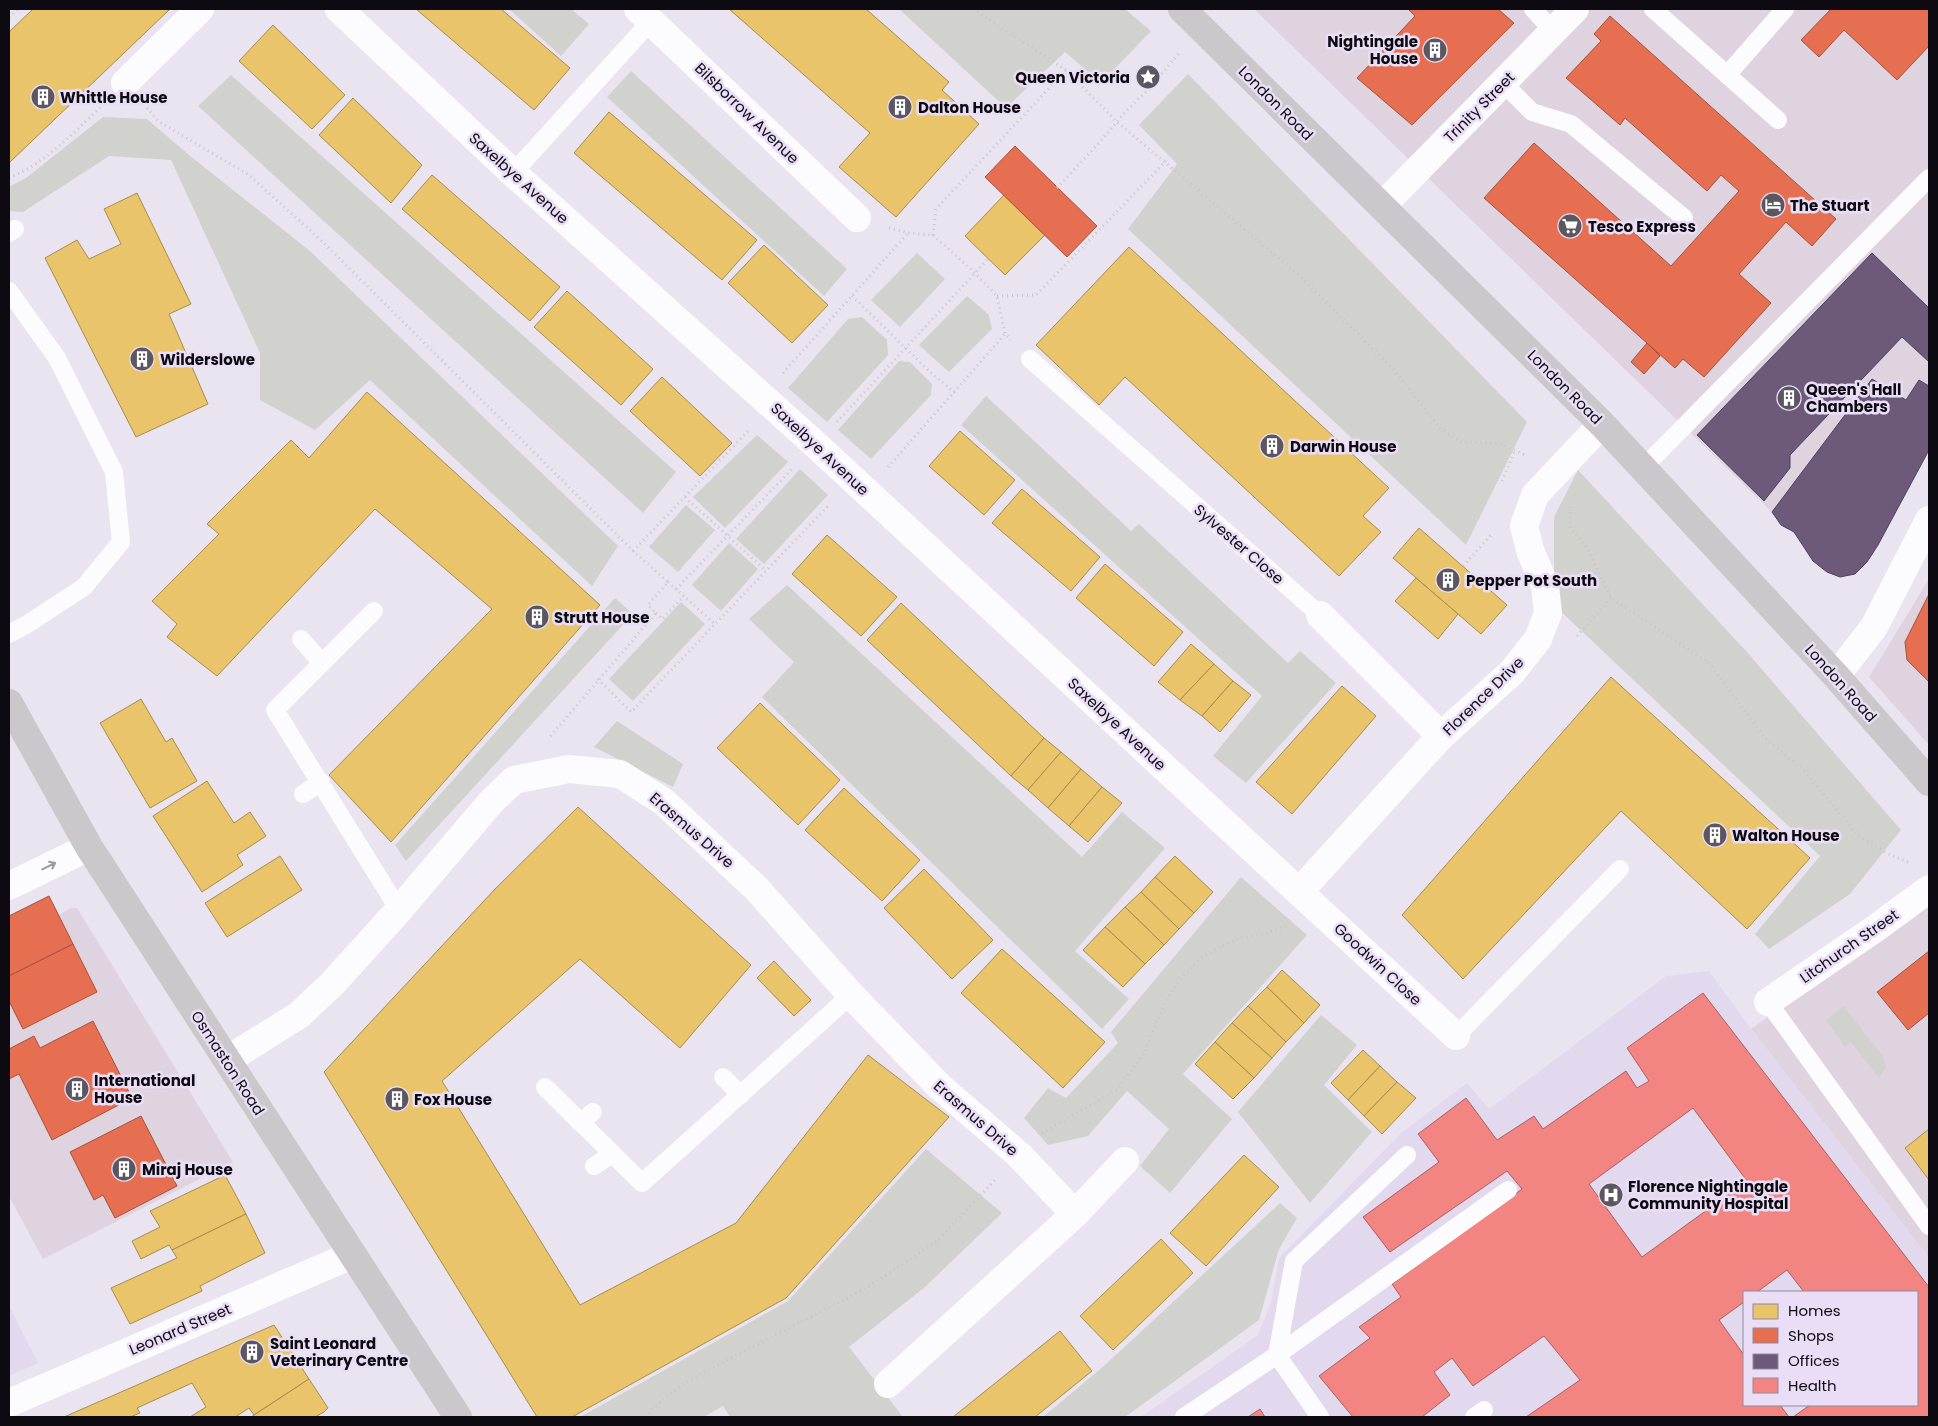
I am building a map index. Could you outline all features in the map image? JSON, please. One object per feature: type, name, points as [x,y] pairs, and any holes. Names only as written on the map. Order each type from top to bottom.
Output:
[{"type":"main road","name":"London Road","points":[[1182,9],[1602,424],[1836,676],[1929,782]]},
{"type":"main road","name":"Osmaston Road","points":[[9,703],[89,847],[458,1417]]},
{"type":"street","points":[[125,84],[200,9]]},
{"type":"street","name":"Saxelbye Avenue","points":[[338,9],[513,173],[768,401],[1299,892]]},
{"type":"street","name":"Trinity Street","points":[[1382,206],[1576,9]]},
{"type":"street","name":"Bilsborrow Avenue","points":[[645,15],[857,218]]},
{"type":"street","name":"Florence Drive","points":[[1299,892],[1441,736],[1512,672],[1538,638],[1548,613],[1545,586],[1530,550],[1524,526],[1535,495],[1602,424]]},
{"type":"street","points":[[1836,676],[1874,627],[1929,520]]},
{"type":"street","name":"Sylvester Close","points":[[1320,615],[1441,736]]},
{"type":"street","name":"Erasmus Drive","points":[[514,780],[569,769],[620,774],[664,802],[757,889],[851,995],[939,1086],[1019,1155],[1075,1214]]},
{"type":"street","points":[[226,1060],[299,1014],[332,983],[399,910],[491,802],[514,780]]},
{"type":"street","points":[[9,886],[89,847]]},
{"type":"street","name":"Litchurch Street","points":[[1768,1002],[1929,889]]},
{"type":"street","name":"Goodwin Close","points":[[1299,892],[1456,1036]]},
{"type":"street","points":[[888,1384],[1075,1214],[1125,1161]]},
{"type":"street","name":"Leonard Street","points":[[9,1403],[352,1255]]},
{"type":"lane","points":[[1533,9],[1554,32]]},
{"type":"lane","points":[[1653,9],[1778,120]]},
{"type":"lane","points":[[1727,75],[1785,9]]},
{"type":"lane","points":[[513,173],[645,15]]},
{"type":"lane","points":[[1503,83],[1532,112],[1571,124],[1684,218]]},
{"type":"lane","points":[[1644,468],[1929,178]]},
{"type":"lane","points":[[9,291],[57,358],[114,472],[121,542],[84,587],[9,634]]},
{"type":"lane","name":"Sylvester Close","points":[[1030,359],[1320,615]]},
{"type":"lane","points":[[374,611],[276,710],[399,910]]},
{"type":"lane","points":[[301,638],[322,663]]},
{"type":"lane","points":[[303,794],[321,782]]},
{"type":"lane","points":[[1456,1036],[1620,869]]},
{"type":"lane","points":[[545,1087],[587,1117],[612,1154],[642,1183],[676,1163],[741,1095],[851,995]]},
{"type":"lane","points":[[1768,1002],[1929,1226]]},
{"type":"lane","points":[[723,1077],[741,1095]]},
{"type":"lane","points":[[594,1166],[612,1154]]},
{"type":"lane","points":[[1320,1417],[1277,1355],[1294,1261],[1407,1155]]},
{"type":"lane","points":[[1184,1417],[1277,1355],[1508,1190]]},
{"type":"path","points":[[9,17],[18,9]]},
{"type":"path","points":[[973,9],[1066,70],[1117,122],[1166,161],[1300,276],[1394,370],[1441,429],[1461,442],[1499,443],[1558,471],[1570,495],[1570,528],[1585,544],[1611,598],[1709,663],[1763,736],[1805,772],[1858,835],[1886,853],[1912,864]]},
{"type":"path","points":[[1057,188],[1149,89],[1201,28]]},
{"type":"path","points":[[933,235],[936,209],[1066,70]]},
{"type":"path","points":[[9,178],[26,171],[59,146],[125,84],[158,121],[249,175],[324,243],[633,551],[716,624]]},
{"type":"path","points":[[997,296],[1036,295],[1166,161]]},
{"type":"path","points":[[598,679],[632,712],[766,571],[860,486],[955,393],[1005,334],[997,296],[974,272],[933,235],[908,234],[852,296],[768,401],[685,497],[633,551]]},
{"type":"path","points":[[676,588],[816,445],[988,259]]},
{"type":"path","points":[[852,296],[905,348],[955,393]]},
{"type":"path","points":[[685,497],[766,571]]},
{"type":"path","points":[[1463,566],[1497,528]]},
{"type":"path","points":[[668,582],[648,604],[662,619],[684,596]]},
{"type":"path","points":[[514,780],[656,613]]},
{"type":"path","points":[[646,1417],[661,1401],[685,1383],[865,1289],[936,1242],[1039,1135],[1117,1090],[1144,1053],[1166,1000],[1180,979],[1198,961],[1227,944],[1242,938],[1268,933],[1322,912]]},
{"type":"shaded area","points":[[509,9],[571,9],[589,24],[561,56]]},
{"type":"shaded area","points":[[899,9],[1125,9],[1151,31],[1101,83],[1065,52],[1006,108]]},
{"type":"shaded area","points":[[1254,9],[1929,9],[1929,386],[1919,380],[1906,400],[1872,379],[1772,512]]},
{"type":"shaded area","points":[[631,71],[847,269],[824,296],[607,97]]},
{"type":"shaded area","points":[[1188,74],[1527,422],[1466,545],[1128,229],[1177,164],[1139,125]]},
{"type":"shaded area","points":[[231,75],[676,472],[643,513],[198,106]]},
{"type":"shaded area","points":[[103,117],[147,119],[189,155],[310,251],[618,546],[592,586],[370,380],[315,430],[260,400],[260,353],[171,160],[109,156],[23,212],[9,211],[9,187],[26,178]]},
{"type":"shaded area","points":[[917,253],[945,279],[900,327],[871,300]]},
{"type":"shaded area","points":[[967,296],[989,315],[992,329],[949,372],[919,345]]},
{"type":"shaded area","points":[[862,317],[887,340],[888,355],[827,422],[788,388],[848,319]]},
{"type":"shaded area","points":[[899,361],[910,362],[932,384],[931,395],[871,459],[838,430]]},
{"type":"shaded area","points":[[986,396],[1131,531],[1139,524],[1288,663],[1300,651],[1336,683],[1246,783],[1213,756],[1262,696],[961,425]]},
{"type":"shaded area","points":[[757,435],[788,462],[725,528],[693,497]]},
{"type":"shaded area","points":[[800,469],[828,495],[764,564],[736,539]]},
{"type":"shaded area","points":[[1578,470],[1746,651],[1901,830],[1850,894],[1769,949],[1755,934],[1820,856],[1554,605],[1554,517]]},
{"type":"shaded area","points":[[686,505],[715,530],[678,572],[649,547]]},
{"type":"shaded area","points":[[729,543],[758,569],[721,611],[692,585]]},
{"type":"shaded area","points":[[1929,579],[1929,745],[1869,677]]},
{"type":"shaded area","points":[[787,585],[1082,857],[1122,812],[1165,848],[1075,951],[1129,999],[1102,1029],[762,697],[794,662],[749,619]]},
{"type":"shaded area","points":[[615,598],[633,614],[406,861],[395,845]]},
{"type":"shaded area","points":[[681,602],[705,624],[633,701],[609,679]]},
{"type":"shaded area","points":[[617,721],[683,764],[673,787],[594,747]]},
{"type":"shaded area","points":[[1241,877],[1307,935],[1183,1074],[1232,1119],[1170,1193],[1140,1166],[1169,1129],[1127,1091],[1088,1136],[1048,1145],[1024,1118],[1048,1088],[1066,1098],[1118,1043],[1111,1032]]},
{"type":"shaded area","points":[[49,896],[59,915],[71,908],[77,908],[233,1162],[43,1259],[9,1196],[9,916]]},
{"type":"shaded area","points":[[1929,904],[1929,1258],[1751,1029]]},
{"type":"shaded area","name":"Florence Nightingale Community Hospital","points":[[1709,971],[1751,1029],[1929,1258],[1929,1417],[1141,1417],[1258,1335],[1271,1303],[1279,1258],[1401,1133],[1467,1083],[1489,1109],[1666,976]]},
{"type":"shaded area","points":[[1844,1006],[1883,1057],[1886,1067],[1879,1078],[1851,1042],[1845,1047],[1826,1020]]},
{"type":"shaded area","points":[[1321,1015],[1357,1045],[1324,1085],[1372,1132],[1310,1203],[1238,1112]]},
{"type":"shaded area","points":[[926,1149],[1002,1213],[925,1287],[849,1347],[903,1417],[730,1417],[723,1406],[704,1417],[580,1417],[788,1301]]},
{"type":"shaded area","points":[[1280,1203],[1297,1218],[1279,1249],[1259,1320],[1125,1417],[1043,1417],[1105,1365]]},
{"type":"shaded area","points":[[9,1306],[38,1363],[9,1376]]},
{"type":"building: Homes","name":"Whittle House","points":[[33,9],[170,9],[9,163],[9,32]]},
{"type":"building: Homes","points":[[416,9],[501,9],[570,68],[534,110]]},
{"type":"building: Homes","name":"Dalton House","points":[[729,9],[866,9],[949,82],[942,90],[979,124],[896,217],[839,167],[870,133]]},
{"type":"building: Homes","points":[[273,25],[345,95],[312,129],[239,61]]},
{"type":"building: Homes","points":[[353,98],[422,165],[391,203],[319,135]]},
{"type":"building: Homes","points":[[609,112],[757,240],[722,280],[574,153]]},
{"type":"building: Homes","points":[[432,175],[560,287],[530,321],[402,209]]},
{"type":"building: Homes","name":"Wilderslowe","points":[[137,193],[191,304],[169,314],[208,404],[136,437],[45,258],[77,240],[89,259],[121,244],[104,209]]},
{"type":"building: Homes","points":[[1004,195],[1045,235],[1005,275],[965,236]]},
{"type":"building: Homes","points":[[764,245],[828,305],[792,343],[728,283]]},
{"type":"building: Homes","name":"Darwin House","points":[[1129,247],[1389,488],[1363,516],[1381,532],[1339,576],[1125,377],[1099,405],[1036,345]]},
{"type":"building: Homes","points":[[567,291],[653,369],[621,405],[534,327]]},
{"type":"building: Homes","points":[[662,377],[732,443],[700,476],[630,411]]},
{"type":"building: Homes","name":"Strutt House","points":[[367,392],[600,605],[391,842],[329,775],[492,609],[375,509],[217,676],[167,637],[177,624],[152,601],[219,534],[207,524],[291,440],[309,458]]},
{"type":"building: Homes","points":[[960,431],[1015,480],[984,515],[929,466]]},
{"type":"building: Homes","points":[[1022,489],[1100,557],[1071,591],[992,523]]},
{"type":"building: Homes","name":"Pepper Pot South","points":[[1419,528],[1507,605],[1481,634],[1393,558]]},
{"type":"building: Homes","points":[[827,535],[897,597],[861,636],[792,574]]},
{"type":"building: Homes","points":[[1105,564],[1183,632],[1154,666],[1076,598]]},
{"type":"building: Homes","points":[[1416,578],[1458,614],[1438,639],[1395,601]]},
{"type":"building: Homes","points":[[901,603],[1044,738],[1011,776],[867,640]]},
{"type":"building: Homes","points":[[1191,644],[1214,664],[1180,700],[1158,682]]},
{"type":"building: Homes","points":[[1214,664],[1233,681],[1202,716],[1180,700]]},
{"type":"building: Homes","name":"Walton House","points":[[1611,677],[1810,858],[1747,929],[1621,811],[1463,979],[1402,915]]},
{"type":"building: Homes","points":[[1233,681],[1251,695],[1220,732],[1202,716]]},
{"type":"building: Homes","points":[[1342,686],[1376,716],[1292,814],[1256,782]]},
{"type":"building: Homes","points":[[141,699],[166,742],[172,738],[197,781],[150,808],[100,723]]},
{"type":"building: Homes","points":[[760,703],[840,780],[798,825],[717,748]]},
{"type":"building: Homes","points":[[1044,738],[1061,752],[1028,790],[1011,776]]},
{"type":"building: Homes","points":[[1061,752],[1081,769],[1048,808],[1028,790]]},
{"type":"building: Homes","points":[[1081,769],[1102,787],[1069,826],[1048,808]]},
{"type":"building: Homes","points":[[207,781],[234,823],[250,812],[266,836],[237,855],[243,865],[202,892],[153,816]]},
{"type":"building: Homes","points":[[1102,787],[1122,803],[1088,842],[1069,826]]},
{"type":"building: Homes","points":[[844,788],[920,860],[882,901],[805,830]]},
{"type":"building: Homes","name":"Fox House","points":[[578,807],[751,965],[680,1048],[580,959],[442,1081],[580,1305],[736,1223],[868,1055],[949,1117],[786,1298],[572,1417],[537,1417],[324,1072],[496,888]]},
{"type":"building: Homes","points":[[280,856],[302,890],[227,937],[205,903]]},
{"type":"building: Homes","points":[[1175,856],[1213,892],[1194,913],[1155,877]]},
{"type":"building: Homes","points":[[924,869],[993,940],[952,979],[884,908]]},
{"type":"building: Homes","points":[[1155,877],[1194,913],[1179,929],[1141,892]]},
{"type":"building: Homes","points":[[1141,892],[1179,929],[1164,945],[1125,907]]},
{"type":"building: Homes","points":[[1125,907],[1164,945],[1145,964],[1105,927]]},
{"type":"building: Homes","points":[[1105,927],[1145,964],[1123,987],[1083,950]]},
{"type":"building: Homes","points":[[1002,949],[1105,1042],[1063,1088],[961,993]]},
{"type":"building: Homes","points":[[774,961],[811,1000],[794,1016],[757,978]]},
{"type":"building: Homes","points":[[1282,970],[1320,1005],[1304,1023],[1267,987]]},
{"type":"building: Homes","points":[[1267,987],[1304,1023],[1286,1042],[1248,1006]]},
{"type":"building: Homes","points":[[1248,1006],[1286,1042],[1272,1058],[1232,1023]]},
{"type":"building: Homes","points":[[1232,1023],[1272,1058],[1254,1078],[1215,1042]]},
{"type":"building: Homes","points":[[1215,1042],[1254,1078],[1233,1099],[1195,1064]]},
{"type":"building: Homes","points":[[1363,1050],[1380,1066],[1348,1100],[1331,1083]]},
{"type":"building: Homes","points":[[1380,1066],[1397,1082],[1364,1116],[1348,1100]]},
{"type":"building: Homes","points":[[1397,1082],[1416,1098],[1382,1134],[1364,1116]]},
{"type":"building: Homes","points":[[1929,1129],[1929,1180],[1905,1148]]},
{"type":"building: Homes","points":[[1244,1155],[1279,1187],[1206,1266],[1170,1233]]},
{"type":"building: Homes","points":[[225,1175],[246,1214],[172,1250],[169,1245],[141,1259],[132,1241],[160,1227],[150,1211]]},
{"type":"building: Homes","points":[[246,1214],[265,1253],[200,1286],[202,1291],[130,1324],[111,1288],[177,1258],[172,1250]]},
{"type":"building: Homes","points":[[1161,1239],[1193,1273],[1113,1350],[1080,1316]]},
{"type":"building: Homes","name":"Saint Leonard Veterinary Centre","points":[[274,1325],[309,1379],[254,1415],[249,1408],[235,1417],[190,1417],[206,1407],[192,1383],[137,1408],[140,1413],[130,1417],[64,1417]]},
{"type":"building: Homes","points":[[1060,1331],[1092,1371],[1035,1417],[953,1417]]},
{"type":"building: Homes","points":[[309,1379],[328,1408],[324,1412],[315,1417],[251,1417]]},
{"type":"building: Shops","name":"Nightingale House","points":[[1408,9],[1498,9],[1514,23],[1412,125],[1357,78],[1415,16]]},
{"type":"building: Shops","points":[[1831,9],[1929,9],[1929,46],[1897,80],[1844,30],[1819,57],[1801,40]]},
{"type":"building: Shops","points":[[1610,16],[1836,219],[1812,246],[1786,222],[1739,274],[1771,303],[1704,377],[1683,359],[1675,368],[1484,198],[1534,143],[1671,266],[1739,191],[1721,175],[1707,191],[1625,118],[1620,125],[1566,78],[1601,41],[1594,34]]},
{"type":"building: Shops","points":[[1015,146],[1097,226],[1067,257],[985,177]]},
{"type":"building: Shops","points":[[1647,343],[1660,356],[1644,374],[1631,362]]},
{"type":"building: Shops","points":[[1929,594],[1929,682],[1907,660],[1905,642]]},
{"type":"building: Shops","points":[[49,896],[73,944],[9,976],[9,916]]},
{"type":"building: Shops","points":[[73,944],[97,992],[23,1029],[9,1001],[9,976]]},
{"type":"building: Shops","points":[[1929,951],[1929,1013],[1908,1030],[1877,992]]},
{"type":"building: Shops","name":"International House","points":[[93,1021],[132,1098],[52,1140],[19,1074],[9,1079],[9,1049],[34,1036],[40,1048]]},
{"type":"building: Shops","name":"Miraj House","points":[[141,1116],[177,1186],[115,1218],[103,1195],[94,1200],[70,1152]]},
{"type":"building: Offices","name":"Queen's Hall Chambers","points":[[1872,253],[1929,308],[1929,360],[1902,337],[1790,455],[1790,468],[1764,501],[1697,435]]},
{"type":"building: Offices","points":[[1872,379],[1906,400],[1919,380],[1929,386],[1929,450],[1867,562],[1855,574],[1840,577],[1827,572],[1813,561],[1794,532],[1781,525],[1772,512]]},
{"type":"building: Health","name":"Florence Nightingale Community Hospital","points":[[1703,993],[1929,1287],[1929,1417],[1793,1417],[1809,1406],[1918,1406],[1918,1291],[1803,1291],[1787,1270],[1758,1291],[1743,1291],[1743,1303],[1719,1320],[1743,1354],[1743,1406],[1781,1406],[1789,1417],[1526,1417],[1580,1380],[1544,1336],[1473,1386],[1452,1358],[1434,1372],[1450,1395],[1422,1417],[1353,1417],[1319,1376],[1370,1338],[1359,1327],[1401,1297],[1392,1284],[1522,1189],[1507,1171],[1390,1252],[1363,1217],[1439,1162],[1418,1134],[1466,1098],[1497,1140],[1534,1116],[1543,1129],[1626,1071],[1637,1088],[1649,1081],[1627,1048]],"holes":[[[1693,1108],[1747,1181],[1642,1257],[1589,1184]]]},
{"type":"building: Health","points":[[1260,1409],[1265,1417],[1248,1417]]},
{"type":"place","name":"Nightingale House","points":[[1435,50]]},
{"type":"place","name":"Queen Victoria","points":[[1148,77]]},
{"type":"place","name":"Whittle House","points":[[43,97]]},
{"type":"place","name":"Dalton House","points":[[900,107]]},
{"type":"place","name":"The Stuart","points":[[1773,205]]},
{"type":"place","name":"Tesco Express","points":[[1570,226]]},
{"type":"place","name":"Wilderslowe","points":[[142,359]]},
{"type":"place","name":"Queen's Hall Chambers","points":[[1789,398]]},
{"type":"place","name":"Darwin House","points":[[1272,446]]},
{"type":"place","name":"Pepper Pot South","points":[[1448,580]]},
{"type":"place","name":"Strutt House","points":[[537,617]]},
{"type":"place","name":"Walton House","points":[[1715,835]]},
{"type":"place","name":"International House","points":[[77,1089]]},
{"type":"place","name":"Fox House","points":[[397,1099]]},
{"type":"place","name":"Miraj House","points":[[124,1169]]},
{"type":"place","name":"Florence Nightingale Community Hospital","points":[[1611,1195]]},
{"type":"place","name":"Saint Leonard Veterinary Centre","points":[[252,1352]]}]
